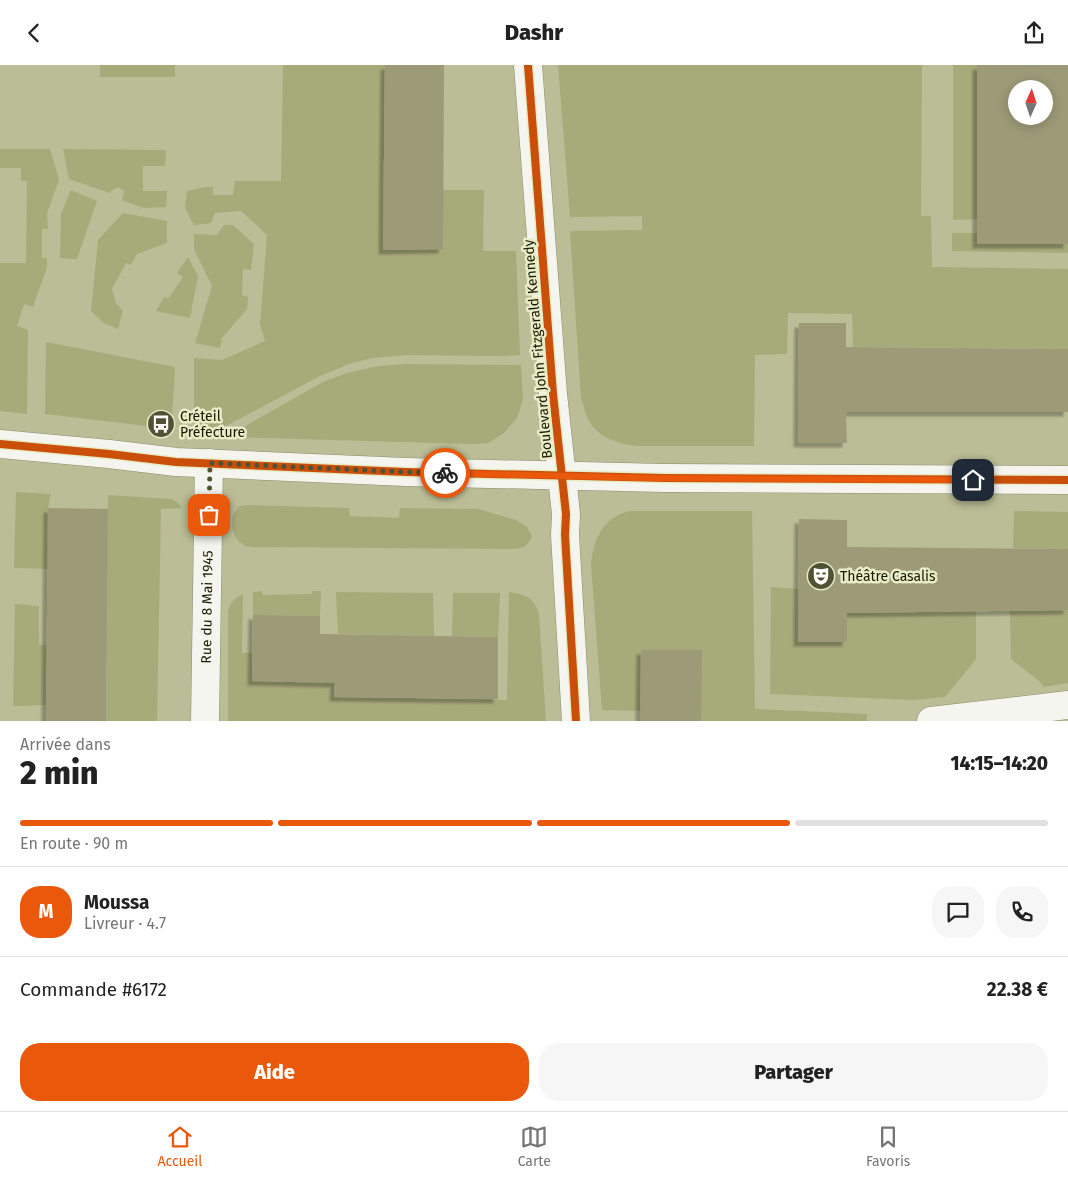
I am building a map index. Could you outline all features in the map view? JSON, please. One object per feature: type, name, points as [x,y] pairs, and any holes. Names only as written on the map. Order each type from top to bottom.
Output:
[{"type":"street","name":"Boulevard John Fitzgerald Kennedy","points":[[528,65],[553,394],[566,514],[565,543],[576,721]]},
{"type":"street","points":[[0,444],[176,462],[406,472],[763,479],[1068,480]]},
{"type":"street","name":"Rue du 8 Mai 1945","points":[[205,721],[210,463]]},
{"type":"street","points":[[931,721],[1068,705]]},
{"type":"green space","points":[[100,65],[175,65],[175,77],[100,77]]},
{"type":"green space","points":[[283,65],[385,65],[383,250],[443,249],[443,190],[484,190],[483,251],[516,251],[520,355],[405,355],[373,358],[349,364],[318,377],[213,433],[194,432],[194,358],[222,360],[265,341],[260,325],[267,235],[241,211],[215,213],[211,223],[194,225],[185,208],[187,191],[213,187],[213,195],[233,195],[235,181],[281,181]]},
{"type":"green space","points":[[558,65],[922,65],[921,216],[931,216],[932,267],[1068,269],[1068,349],[853,347],[852,314],[788,313],[787,354],[755,355],[754,446],[636,446],[607,438],[591,424],[581,398],[570,231],[642,230],[642,216],[570,217]]},
{"type":"green space","points":[[953,65],[977,65],[977,219],[953,220]]},
{"type":"green space","points":[[0,149],[50,149],[59,180],[47,213],[48,229],[42,229],[42,258],[47,258],[47,267],[33,307],[24,304],[17,326],[28,330],[27,414],[0,411],[0,263],[26,263],[27,181],[21,181],[21,168],[0,168]]},
{"type":"green space","points":[[63,149],[166,150],[165,166],[143,166],[143,191],[167,191],[166,207],[144,208],[122,200],[124,191],[118,187],[110,193],[69,179]]},
{"type":"green space","points":[[71,190],[97,201],[77,259],[60,258],[61,214]]},
{"type":"green space","points":[[123,213],[167,221],[167,243],[137,254],[131,265],[126,263],[112,289],[116,303],[123,311],[118,329],[104,323],[91,311],[98,240]]},
{"type":"green space","points":[[224,225],[233,225],[254,244],[251,270],[243,269],[242,295],[248,297],[247,309],[222,338],[220,348],[195,343],[212,286],[194,249],[194,234],[217,235]]},
{"type":"green space","points":[[952,233],[977,233],[977,244],[1068,244],[1068,253],[952,251]]},
{"type":"green space","points":[[188,257],[198,276],[190,318],[156,311],[164,297],[168,299],[183,277],[177,273]]},
{"type":"green space","points":[[46,342],[175,367],[172,420],[147,417],[147,426],[45,414]]},
{"type":"green space","points":[[405,364],[521,365],[523,400],[517,418],[504,433],[488,443],[474,444],[226,437],[323,382],[347,373],[378,366]]},
{"type":"green space","points":[[16,492],[51,494],[48,508],[48,569],[14,568]]},
{"type":"green space","points":[[108,495],[172,499],[182,508],[161,509],[157,721],[106,721]]},
{"type":"green space","points":[[239,506],[349,508],[350,516],[399,518],[400,508],[478,509],[516,520],[527,527],[532,536],[525,546],[512,549],[252,547],[245,546],[238,540],[232,524],[233,516]]},
{"type":"green space","points":[[630,511],[752,511],[755,709],[867,714],[867,721],[701,721],[701,650],[641,650],[641,711],[602,710],[591,564],[592,555],[601,530],[613,518]]},
{"type":"green space","points":[[1014,511],[1068,512],[1068,549],[1013,548]]},
{"type":"green space","points":[[771,587],[799,589],[847,613],[976,611],[976,659],[945,697],[914,700],[770,694]]},
{"type":"green space","points":[[262,591],[263,595],[312,594],[312,591],[321,591],[320,616],[253,615],[253,592]]},
{"type":"green space","points":[[336,592],[433,593],[434,636],[338,634]]},
{"type":"green space","points":[[509,592],[520,594],[532,600],[539,614],[546,721],[228,721],[228,611],[233,601],[243,594],[242,653],[252,653],[252,681],[318,682],[335,678],[334,697],[507,700]]},
{"type":"green space","points":[[453,593],[500,593],[498,637],[452,636]]},
{"type":"green space","points":[[15,604],[39,606],[39,645],[47,645],[46,705],[13,706]]},
{"type":"green space","points":[[1068,610],[1068,683],[1044,687],[1011,659],[1010,611]]},
{"type":"building","points":[[385,65],[444,65],[443,249],[383,250]]},
{"type":"building","points":[[977,65],[1068,65],[1068,244],[977,244]]},
{"type":"building","points":[[799,323],[846,323],[846,347],[1068,349],[1068,412],[846,412],[847,443],[798,443]]},
{"type":"building","points":[[48,508],[108,509],[106,721],[46,721]]},
{"type":"building","points":[[799,519],[847,520],[847,547],[1068,549],[1068,610],[847,613],[847,642],[798,642]]},
{"type":"building","points":[[253,615],[320,616],[320,634],[498,637],[498,699],[334,697],[335,683],[252,681]]},
{"type":"building","points":[[641,650],[702,650],[701,721],[640,721]]},
{"type":"cycle path","points":[[528,65],[553,394],[566,514],[565,535],[576,721]]},
{"type":"cycle path","points":[[0,444],[176,462],[406,472],[664,478],[1068,480]]},
{"type":"way so far","points":[[209,515],[210,463],[445,473]]},
{"type":"place","name":"Créteil Préfecture","points":[[161,424]]},
{"type":"place","name":"Théâtre Casalis","points":[[821,576]]},
{"type":"route","points":[[445,473],[644,478],[973,480]]}]
